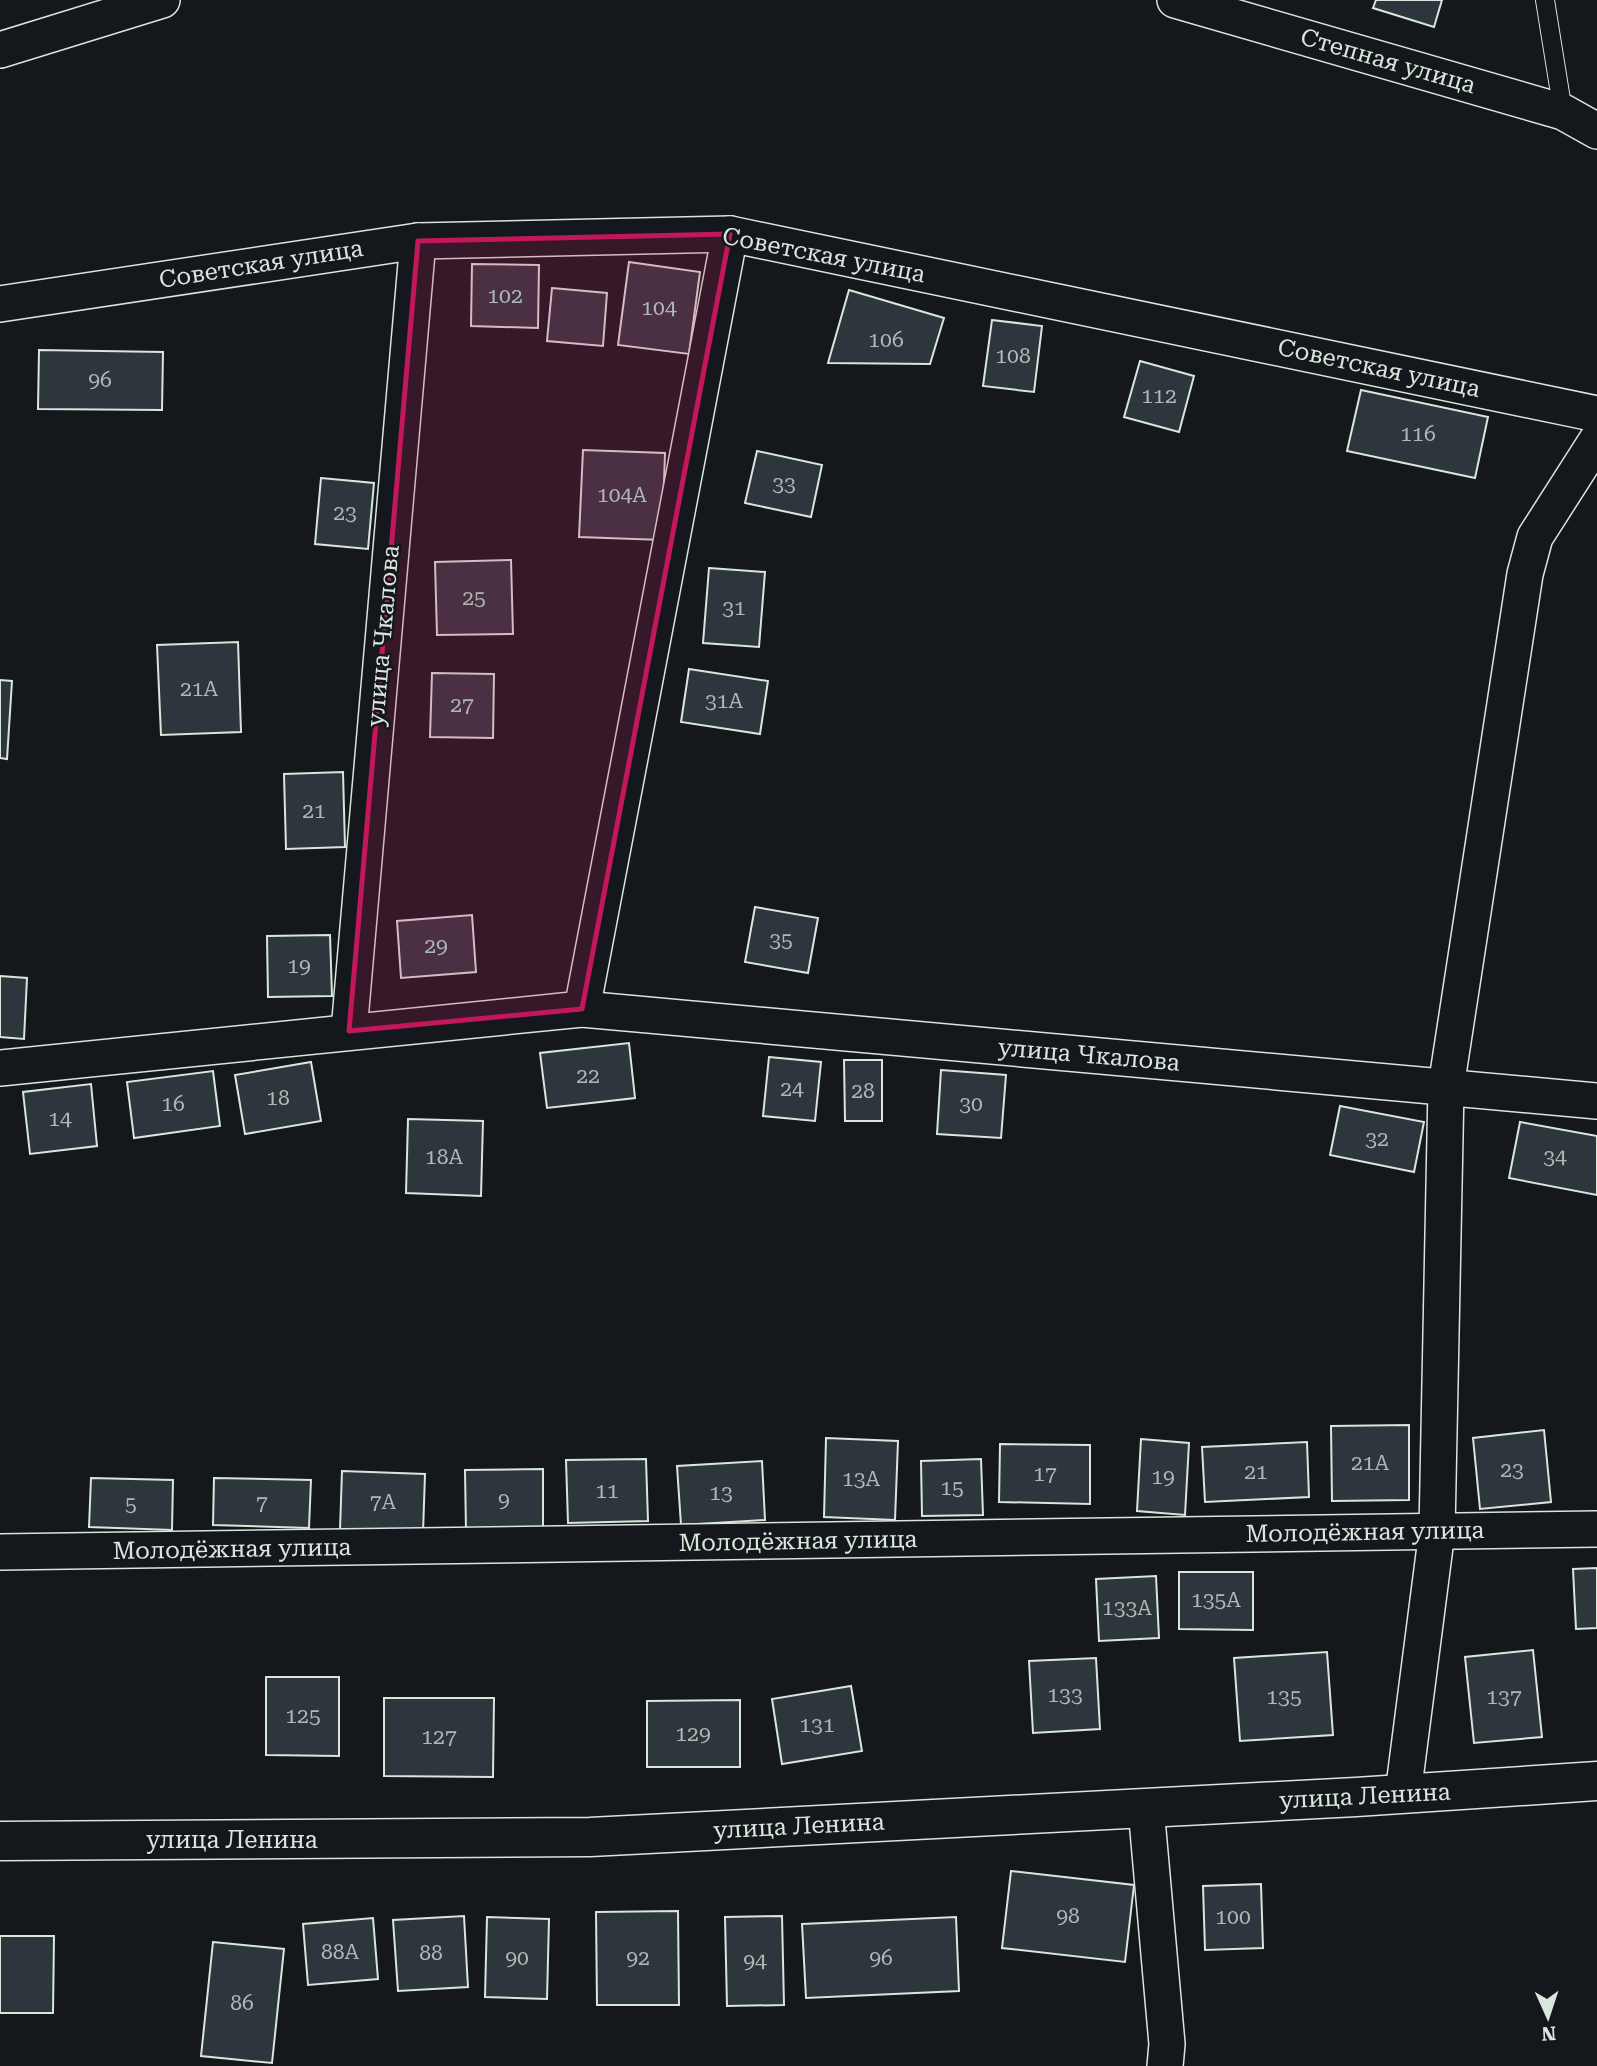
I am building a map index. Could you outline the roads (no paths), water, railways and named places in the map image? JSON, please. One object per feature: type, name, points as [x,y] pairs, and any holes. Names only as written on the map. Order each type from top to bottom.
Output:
[{"type":"main road","name":"улица Ленина","points":[[0,1841],[590,1837],[1403,1794],[1597,1781]]},
{"type":"street","points":[[0,50],[162,0]]},
{"type":"street","name":"Степная улица","points":[[1175,0],[1563,112],[1597,131]]},
{"type":"street","points":[[582,1009],[730,234]]},
{"type":"street","name":"Советская улица","points":[[0,304],[418,240],[730,234],[1597,414]]},
{"type":"street","name":"улица Чкалова","points":[[349,1031],[418,240]]},
{"type":"street","points":[[1403,1794],[1437,1531],[1446,1087],[1525,574],[1535,537],[1597,440]]},
{"type":"street","name":"улица Чкалова","points":[[0,1068],[582,1009],[1597,1101]]},
{"type":"street","name":"Молодёжная улица","points":[[0,1552],[1597,1530]]},
{"type":"street","points":[[1146,1808],[1167,2043],[1165,2066]]},
{"type":"lane","points":[[1545,0],[1563,112]]}]
